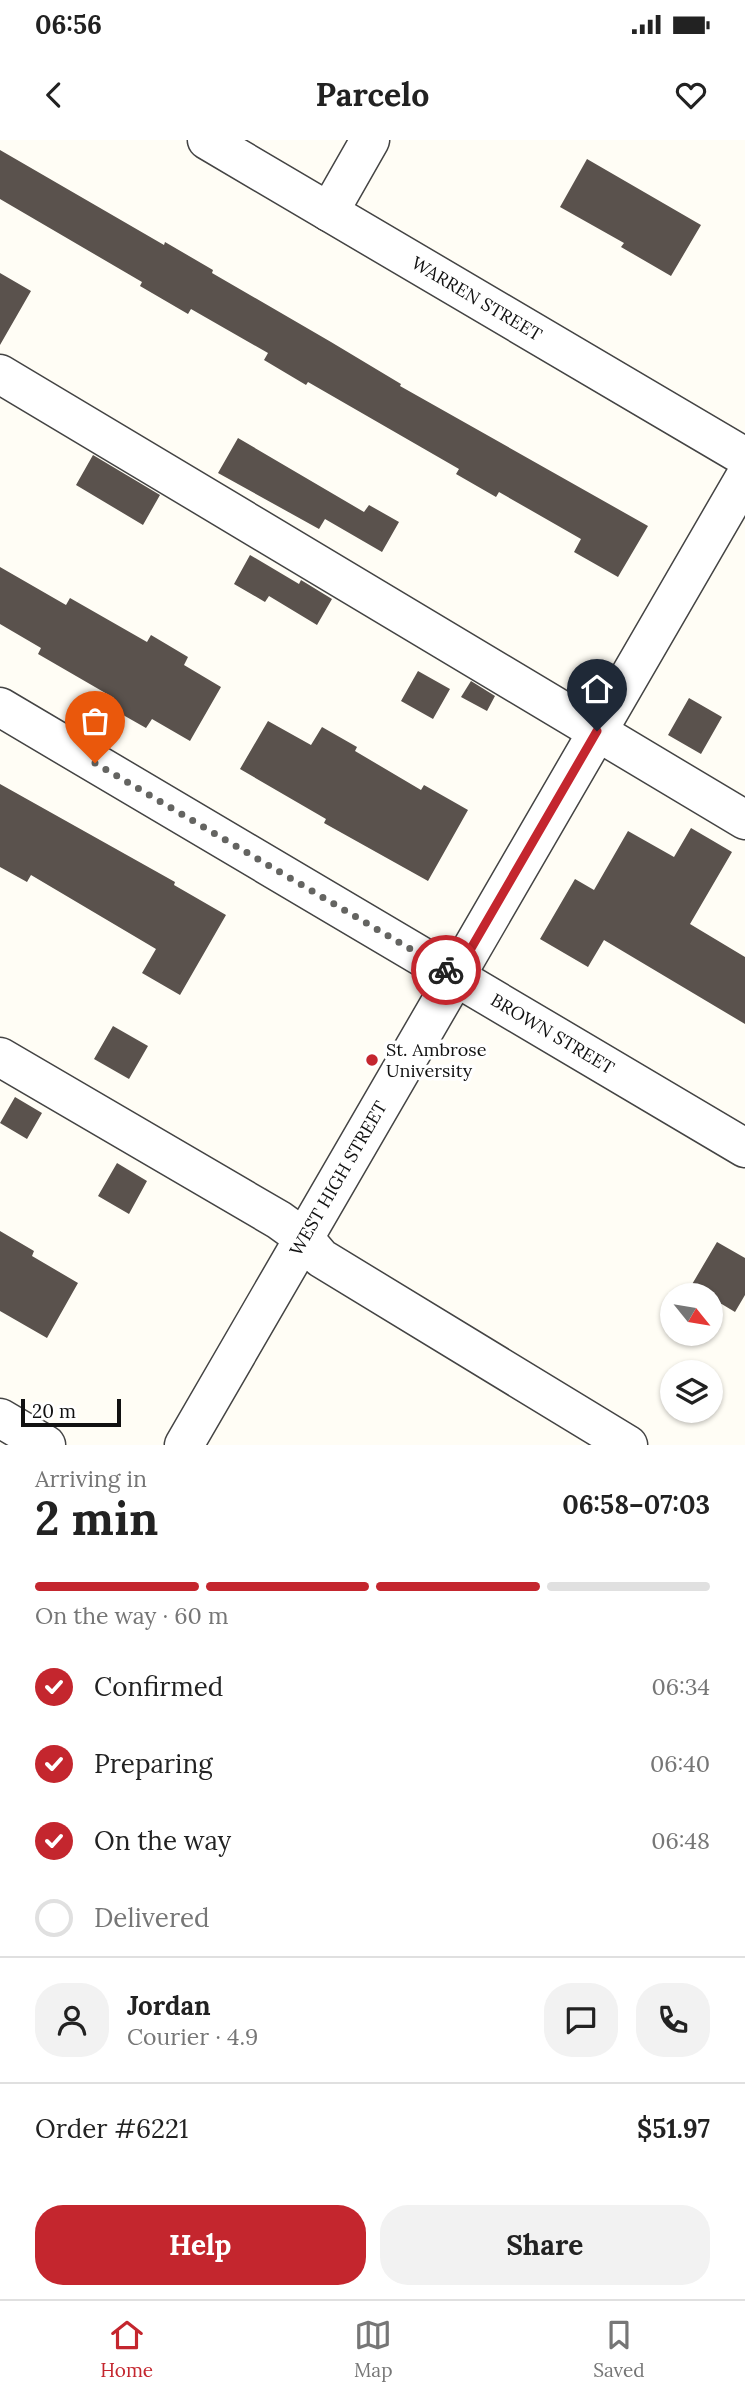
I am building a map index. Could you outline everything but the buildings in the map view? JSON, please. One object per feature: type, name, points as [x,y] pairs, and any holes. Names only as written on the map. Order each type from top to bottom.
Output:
[{"type":"street","name":"WARREN STREET","points":[[207,140],[745,457]]},
{"type":"street","points":[[329,212],[370,140]]},
{"type":"street","points":[[0,374],[745,820]]},
{"type":"street","name":"WEST HIGH STREET","points":[[184,1445],[745,477]]},
{"type":"street","name":"BROWN STREET","points":[[0,707],[745,1148]]},
{"type":"street","points":[[0,1056],[279,1220],[304,1238],[321,1258],[628,1445]]},
{"type":"street","points":[[0,1418],[46,1445]]},
{"type":"way so far","points":[[95,763],[446,970]]},
{"type":"place","name":"St. Ambrose University","points":[[372,1060]]},
{"type":"route","points":[[446,970],[455,976],[597,731]]}]
